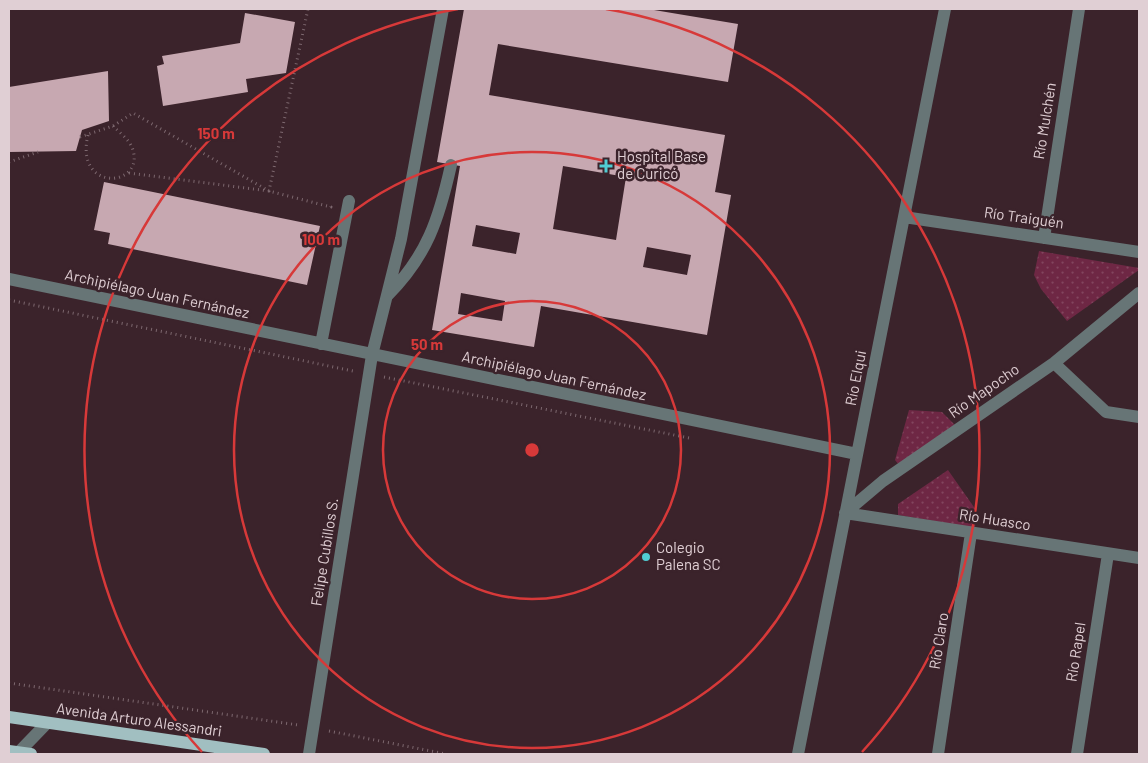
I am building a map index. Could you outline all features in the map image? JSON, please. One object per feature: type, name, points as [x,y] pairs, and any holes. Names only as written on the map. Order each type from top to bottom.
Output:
[{"type":"main road","name":"Avenida Arturo Alessandri","points":[[9,717],[264,754]]},
{"type":"street","name":"Felipe Cubillos S.","points":[[309,754],[372,355],[401,239],[443,9]]},
{"type":"street","name":"Río Elqui","points":[[798,754],[945,9]]},
{"type":"street","name":"Río Mulchén","points":[[1044,238],[1079,9]]},
{"type":"street","points":[[387,296],[412,268],[432,235],[444,200],[451,165]]},
{"type":"street","points":[[321,344],[349,201]]},
{"type":"street","name":"Río Traiguén","points":[[904,217],[1139,252]]},
{"type":"street","name":"Archipiélago Juan Fernández","points":[[9,279],[857,454]]},
{"type":"street","name":"Río Mapocho","points":[[846,513],[883,481],[1054,363],[1139,293]]},
{"type":"street","points":[[1054,363],[1106,412],[1139,417]]},
{"type":"street","name":"Río Huasco","points":[[846,513],[1139,558]]},
{"type":"street","name":"Río Claro","points":[[938,754],[971,533]]},
{"type":"street","name":"Río Rapel","points":[[1077,754],[1108,554]]},
{"type":"street","points":[[19,753],[47,723]]},
{"type":"path","points":[[269,191],[308,9]]},
{"type":"path","points":[[80,137],[113,126],[133,113],[269,191]]},
{"type":"path","points":[[113,126],[127,139],[133,150],[134,161],[129,173]]},
{"type":"path","points":[[88,135],[85,147],[87,162],[94,173],[103,178],[119,178],[129,173],[269,191],[331,207],[329,216]]},
{"type":"path","points":[[9,162],[38,152]]},
{"type":"path","points":[[9,300],[699,440]]},
{"type":"path","points":[[9,683],[314,728],[446,754]]},
{"type":"shaded area","points":[[1039,251],[1139,268],[1139,270],[1067,321],[1041,289],[1034,275]]},
{"type":"shaded area","points":[[909,410],[942,412],[956,426],[899,465],[895,460]]},
{"type":"shaded area","points":[[948,470],[976,510],[975,528],[898,515],[898,504]]},
{"type":"building","points":[[464,9],[648,9],[738,24],[728,82],[498,44],[489,95],[725,135],[715,192],[731,195],[707,335],[541,306],[534,347],[432,330],[460,166],[437,162]],"holes":[[[563,166],[626,177],[616,240],[553,229]],[[476,225],[520,233],[516,254],[472,246]],[[647,247],[691,255],[687,275],[643,267]],[[461,293],[505,301],[502,321],[458,314]]]},
{"type":"building","points":[[245,13],[295,22],[286,73],[246,79],[248,92],[163,106],[157,66],[164,64],[162,56],[240,43]]},
{"type":"building","points":[[108,71],[109,121],[82,130],[76,151],[9,152],[9,87]]},
{"type":"building","points":[[104,182],[320,226],[307,285],[108,244],[110,233],[94,230]]},
{"type":"place","name":"Hospital Base de Curicó","points":[[606,166]]},
{"type":"place","name":"Colegio Palena SC","points":[[646,557]]}]
